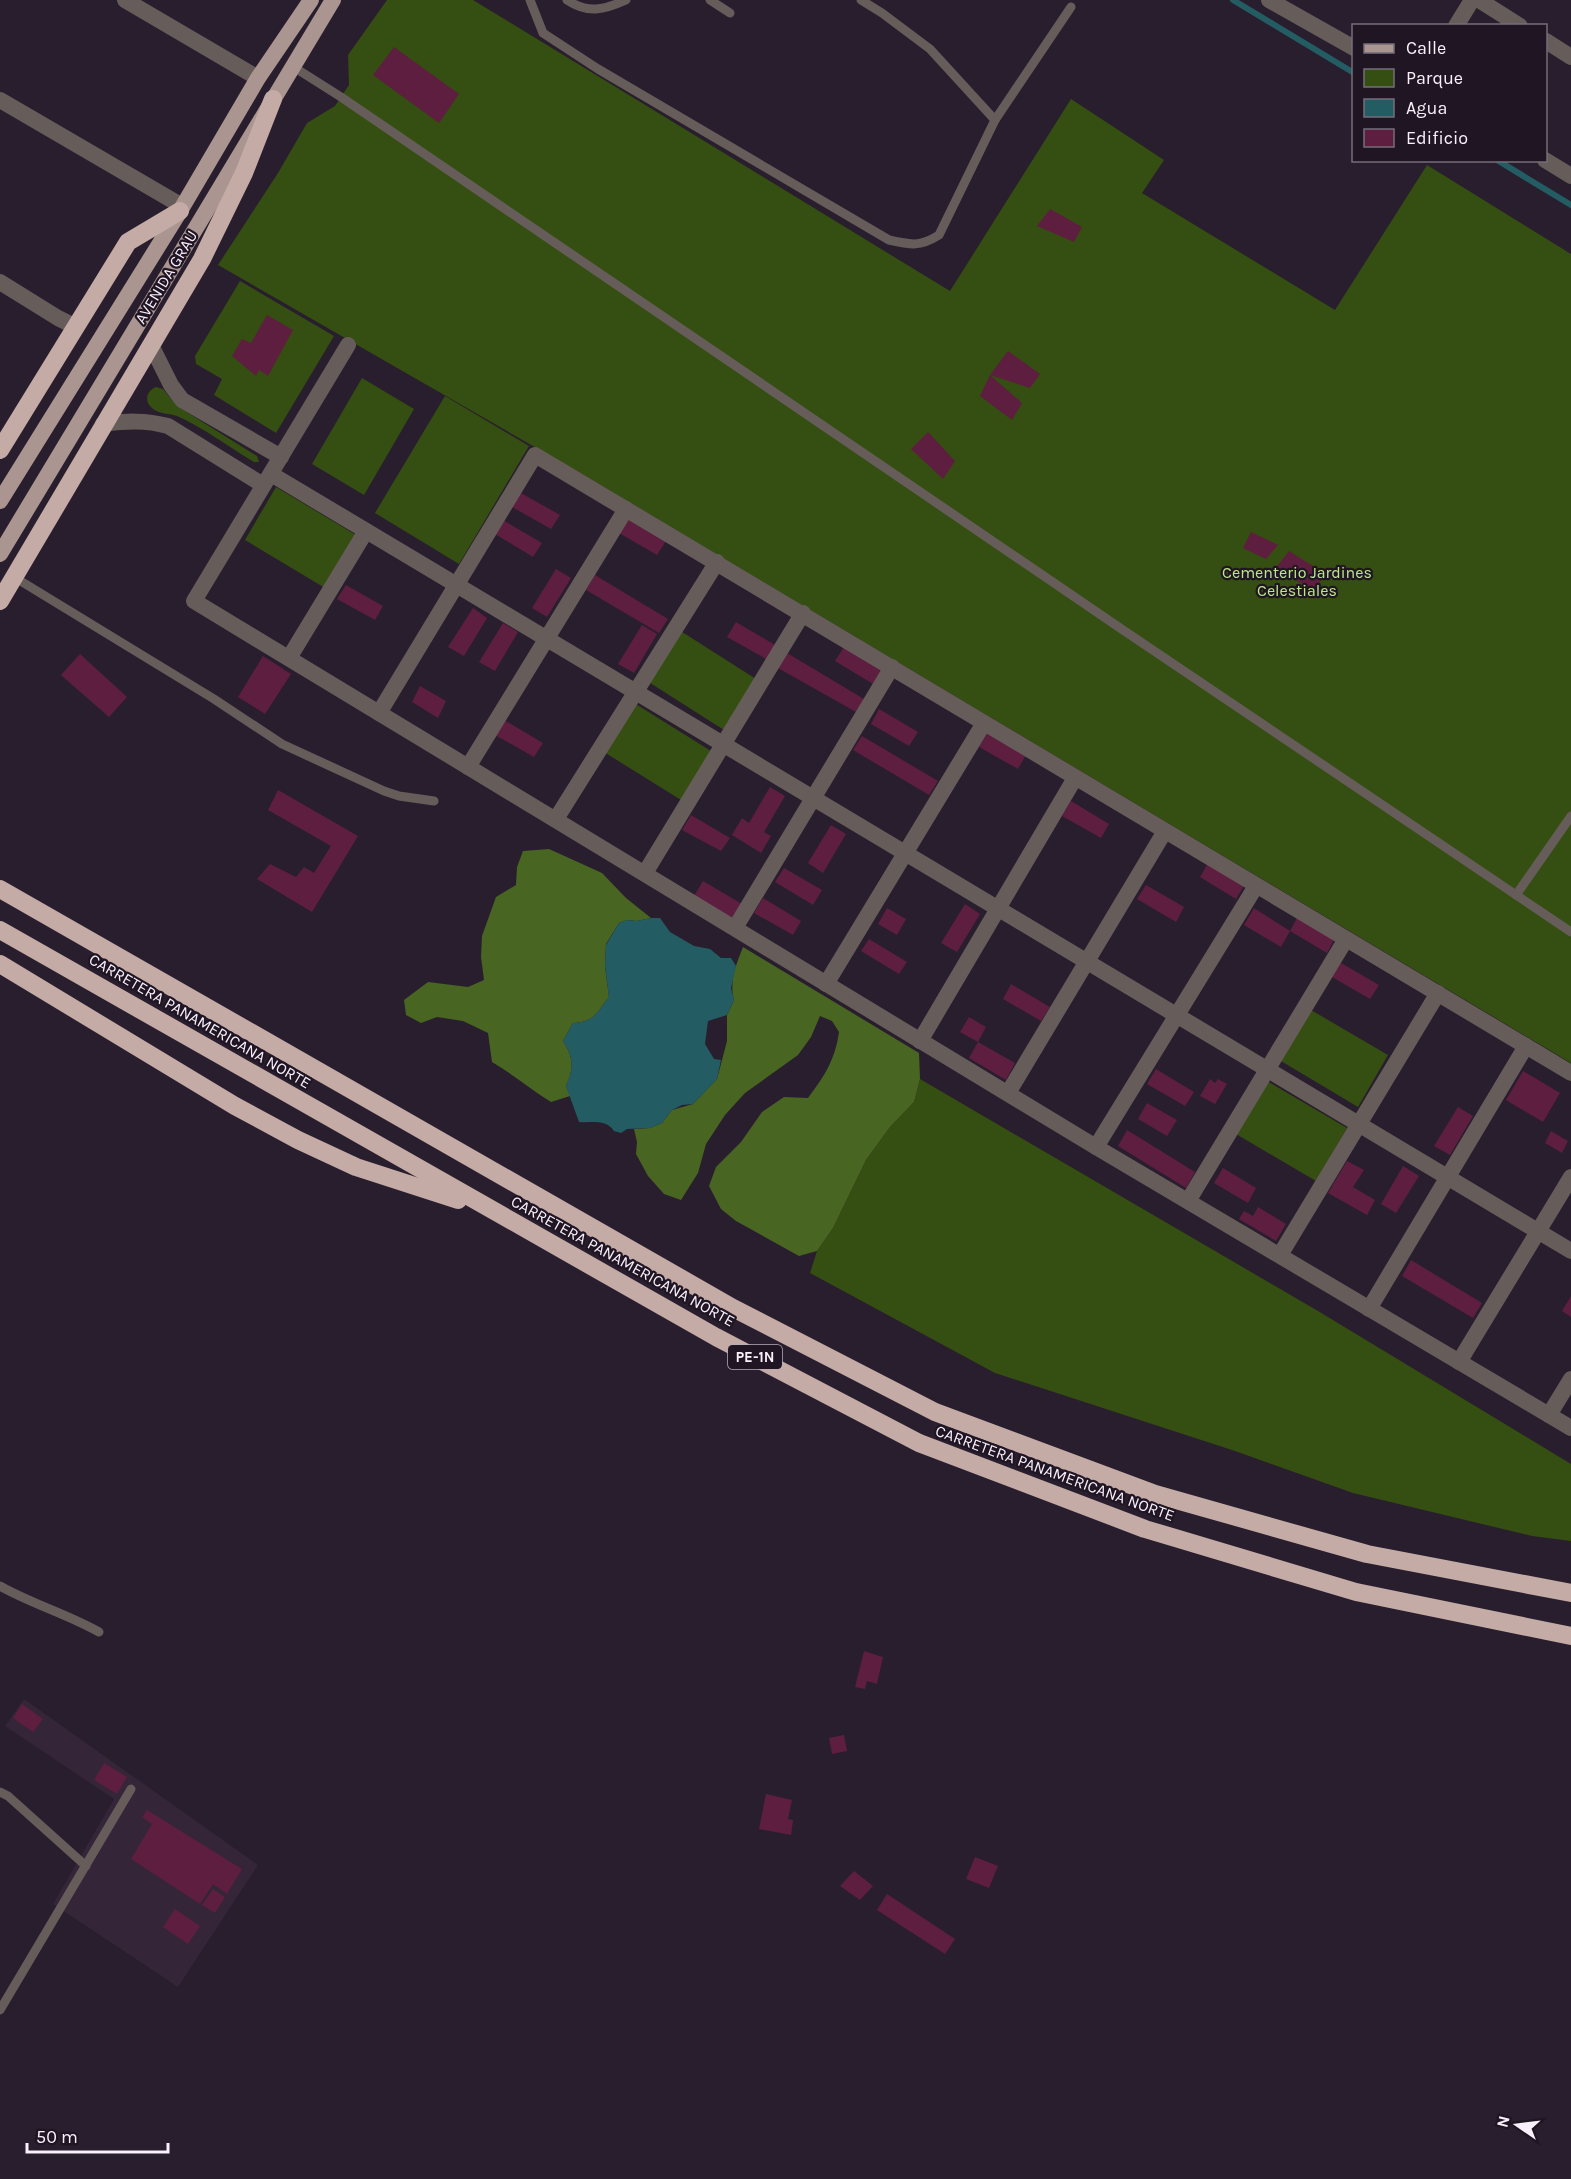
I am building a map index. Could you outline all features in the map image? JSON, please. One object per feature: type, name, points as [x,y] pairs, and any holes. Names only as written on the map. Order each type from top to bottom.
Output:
[{"type":"highway","points":[[0,601],[207,249],[244,173],[273,99]]},
{"type":"highway","points":[[0,450],[128,242],[181,208]]},
{"type":"highway","name":"CARRETERA PANAMERICANA NORTE","points":[[0,890],[733,1308],[935,1412],[1155,1494],[1367,1554],[1571,1593]]},
{"type":"highway","name":"CARRETERA PANAMERICANA NORTE","points":[[0,930],[716,1337],[919,1443],[1145,1529],[1356,1592],[1571,1636]]},
{"type":"highway","points":[[0,964],[235,1106],[298,1140],[356,1167],[499,1214]]},
{"type":"main road","name":"AVENIDA GRAU","points":[[0,501],[181,208],[258,78],[311,0]]},
{"type":"main road","name":"AVENIDA GRAU","points":[[0,554],[333,0]]},
{"type":"street","points":[[126,0],[258,78]]},
{"type":"street","points":[[1269,0],[1352,47]]},
{"type":"street","points":[[1457,24],[1472,0]]},
{"type":"street","points":[[1479,0],[1517,24]]},
{"type":"street","points":[[1547,42],[1571,57]]},
{"type":"street","points":[[0,100],[181,208]]},
{"type":"street","points":[[1547,161],[1571,177]]},
{"type":"street","points":[[0,282],[76,327]]},
{"type":"street","points":[[151,345],[171,385],[182,400],[281,457]]},
{"type":"street","points":[[348,345],[194,601],[1096,1147],[1571,1428]]},
{"type":"street","points":[[103,424],[131,420],[150,421],[168,426],[366,531],[1571,1251]]},
{"type":"street","points":[[379,713],[535,455],[1571,1073]]},
{"type":"street","points":[[468,766],[626,509]]},
{"type":"street","points":[[289,658],[366,531]]},
{"type":"street","points":[[556,819],[717,562]]},
{"type":"street","points":[[645,873],[803,613]]},
{"type":"street","points":[[735,928],[892,667]]},
{"type":"street","points":[[826,984],[984,723]]},
{"type":"street","points":[[920,1041],[1075,778]]},
{"type":"street","points":[[1008,1094],[1165,831]]},
{"type":"street","points":[[1096,1147],[1256,886]]},
{"type":"street","points":[[1188,1201],[1346,939]]},
{"type":"street","points":[[1280,1255],[1438,993]]},
{"type":"street","points":[[1369,1309],[1526,1046]]},
{"type":"street","points":[[1459,1362],[1571,1177]]},
{"type":"street","points":[[1549,1415],[1571,1379]]},
{"type":"lane","points":[[530,0],[543,33],[598,69],[889,240],[906,244],[925,244],[939,235],[995,120],[1071,8]]},
{"type":"lane","points":[[567,0],[578,7],[590,10],[626,0]]},
{"type":"lane","points":[[710,0],[730,14]]},
{"type":"lane","points":[[861,0],[930,49],[995,120]]},
{"type":"lane","points":[[292,66],[351,103],[1571,932]]},
{"type":"lane","points":[[14,577],[214,699],[282,744],[399,796],[434,801]]},
{"type":"lane","points":[[1516,895],[1571,816]]},
{"type":"lane","points":[[0,1586],[99,1632]]},
{"type":"lane","points":[[0,2010],[131,1790]]},
{"type":"lane","points":[[0,1792],[9,1796],[86,1866]]},
{"type":"shaded area","points":[[24,1699],[258,1865],[178,1987],[53,1904],[114,1799],[5,1726]]},
{"type":"green space","name":"Cementerio Jardines Celestiales","points":[[387,0],[473,0],[950,291],[1071,99],[1164,160],[1142,193],[1335,310],[1427,165],[1571,254],[1571,1063],[580,473],[218,265],[278,173],[307,123],[335,106],[349,85],[348,55]]},
{"type":"green space","points":[[240,281],[334,336],[276,433],[214,395],[222,379],[196,364],[195,356]]},
{"type":"green space","points":[[362,378],[414,409],[364,495],[312,464]]},
{"type":"green space","points":[[156,387],[163,389],[177,406],[257,456],[259,462],[254,462],[177,416],[153,409],[147,398],[151,390]]},
{"type":"green space","points":[[445,396],[529,446],[459,564],[375,513]]},
{"type":"green space","points":[[276,487],[356,535],[325,588],[245,540]]},
{"type":"green space","points":[[679,630],[756,679],[724,730],[647,681]]},
{"type":"green space","points":[[634,703],[711,751],[681,800],[604,752]]},
{"type":"green space","points":[[549,849],[602,873],[626,898],[651,918],[619,923],[606,944],[605,967],[609,997],[591,1018],[573,1023],[563,1041],[572,1063],[566,1086],[570,1096],[551,1102],[492,1062],[488,1033],[463,1021],[437,1017],[421,1023],[406,1015],[404,1000],[428,982],[468,987],[484,980],[481,957],[482,936],[496,897],[516,885],[517,867],[523,851]]},
{"type":"green space","points":[[743,947],[919,1053],[920,1079],[914,1102],[890,1127],[866,1160],[833,1228],[817,1251],[799,1256],[736,1221],[721,1209],[709,1186],[716,1167],[741,1142],[762,1112],[784,1097],[808,1098],[824,1074],[835,1051],[839,1032],[832,1021],[820,1016],[811,1037],[798,1055],[745,1093],[725,1115],[706,1144],[698,1173],[681,1200],[664,1194],[648,1176],[636,1154],[637,1142],[634,1129],[650,1128],[662,1123],[672,1110],[693,1104],[717,1079],[727,1041],[727,1015],[734,1000],[732,986],[734,973]]},
{"type":"green space","points":[[1311,1010],[1388,1055],[1358,1107],[1281,1061]]},
{"type":"green space","points":[[920,1079],[1318,1311],[1571,1464],[1571,1541],[1532,1536],[1353,1493],[1235,1451],[995,1373],[810,1273],[817,1251],[833,1228],[866,1160],[890,1127],[914,1102]]},
{"type":"green space","points":[[1267,1081],[1347,1128],[1316,1181],[1236,1134]]},
{"type":"water","points":[[660,918],[670,932],[694,946],[710,949],[721,958],[731,958],[736,966],[731,988],[734,1000],[727,1015],[708,1021],[705,1044],[714,1059],[721,1060],[717,1079],[693,1104],[682,1105],[672,1110],[662,1123],[650,1128],[627,1129],[621,1133],[603,1123],[579,1122],[566,1086],[572,1063],[563,1041],[573,1023],[591,1018],[609,997],[605,966],[606,945],[619,923]]},
{"type":"building","points":[[394,47],[459,94],[439,123],[373,75]]},
{"type":"building","points":[[1050,209],[1082,227],[1074,242],[1037,226]]},
{"type":"building","points":[[267,315],[293,330],[268,376],[259,370],[256,376],[232,356],[242,339],[251,343]]},
{"type":"building","points":[[1008,351],[1040,374],[1030,388],[990,375]]},
{"type":"building","points":[[990,375],[1022,403],[1012,420],[980,396]]},
{"type":"building","points":[[928,432],[955,461],[943,479],[911,449]]},
{"type":"building","points":[[521,493],[560,515],[551,529],[512,507]]},
{"type":"building","points":[[628,519],[666,541],[657,555],[619,533]]},
{"type":"building","points":[[503,520],[542,543],[533,557],[495,534]]},
{"type":"building","points":[[1251,532],[1278,545],[1266,559],[1243,548]]},
{"type":"building","points":[[1289,551],[1324,573],[1316,591],[1275,569]]},
{"type":"building","points":[[556,569],[571,578],[547,617],[532,608]]},
{"type":"building","points":[[595,575],[668,619],[659,633],[586,590]]},
{"type":"building","points":[[346,585],[383,606],[375,620],[337,599]]},
{"type":"building","points":[[473,608],[487,618],[464,656],[448,647]]},
{"type":"building","points":[[736,622],[775,645],[766,659],[727,637]]},
{"type":"building","points":[[503,623],[518,632],[495,671],[479,662]]},
{"type":"building","points":[[642,625],[657,634],[634,673],[618,664]]},
{"type":"building","points":[[844,647],[882,670],[873,684],[835,661]]},
{"type":"building","points":[[787,653],[864,699],[856,712],[778,668]]},
{"type":"building","points":[[80,654],[127,697],[109,717],[61,675]]},
{"type":"building","points":[[263,656],[291,674],[265,714],[238,697]]},
{"type":"building","points":[[420,686],[446,701],[438,718],[412,702]]},
{"type":"building","points":[[879,709],[918,732],[909,746],[871,724]]},
{"type":"building","points":[[504,720],[543,743],[534,757],[495,735]]},
{"type":"building","points":[[988,732],[1026,755],[1018,769],[979,747]]},
{"type":"building","points":[[862,736],[938,781],[929,795],[853,750]]},
{"type":"building","points":[[770,787],[785,796],[764,832],[771,836],[761,853],[732,835],[742,818],[749,823]]},
{"type":"building","points":[[278,790],[358,836],[312,912],[257,879],[270,864],[296,877],[304,867],[314,873],[331,846],[268,810]]},
{"type":"building","points":[[1071,801],[1109,824],[1101,838],[1062,816]]},
{"type":"building","points":[[691,815],[730,838],[721,851],[682,830]]},
{"type":"building","points":[[831,825],[846,834],[823,873],[808,863]]},
{"type":"building","points":[[1208,863],[1245,884],[1236,899],[1200,877]]},
{"type":"building","points":[[784,868],[822,890],[813,905],[775,882]]},
{"type":"building","points":[[703,881],[742,904],[733,918],[694,896]]},
{"type":"building","points":[[1146,885],[1184,907],[1176,922],[1137,899]]},
{"type":"building","points":[[763,898],[801,921],[793,935],[754,913]]},
{"type":"building","points":[[965,904],[980,914],[957,952],[941,943]]},
{"type":"building","points":[[887,908],[906,919],[897,935],[878,924]]},
{"type":"building","points":[[1254,908],[1290,931],[1281,947],[1244,925]]},
{"type":"building","points":[[1298,916],[1335,938],[1327,953],[1290,931]]},
{"type":"building","points":[[869,939],[907,962],[899,974],[861,951]]},
{"type":"building","points":[[1341,963],[1379,985],[1370,999],[1332,977]]},
{"type":"building","points":[[1011,984],[1050,1007],[1041,1021],[1003,999]]},
{"type":"building","points":[[969,1017],[986,1027],[978,1042],[960,1032]]},
{"type":"building","points":[[978,1042],[1015,1063],[1006,1080],[969,1058]]},
{"type":"building","points":[[1156,1069],[1194,1092],[1185,1106],[1147,1084]]},
{"type":"building","points":[[1523,1071],[1560,1093],[1543,1122],[1506,1100]]},
{"type":"building","points":[[1210,1079],[1215,1083],[1218,1079],[1227,1084],[1215,1104],[1200,1096]]},
{"type":"building","points":[[1147,1103],[1177,1120],[1167,1136],[1138,1119]]},
{"type":"building","points":[[1458,1107],[1473,1116],[1450,1155],[1434,1146]]},
{"type":"building","points":[[1127,1130],[1195,1172],[1186,1188],[1118,1146]]},
{"type":"building","points":[[1551,1131],[1568,1141],[1562,1153],[1545,1143]]},
{"type":"building","points":[[1347,1161],[1364,1170],[1353,1187],[1375,1200],[1367,1215],[1328,1193]]},
{"type":"building","points":[[1403,1166],[1419,1176],[1396,1213],[1381,1204]]},
{"type":"building","points":[[1223,1168],[1256,1188],[1248,1203],[1214,1183]]},
{"type":"building","points":[[1258,1207],[1286,1224],[1276,1241],[1239,1219],[1244,1211],[1253,1216]]},
{"type":"building","points":[[1411,1260],[1482,1303],[1473,1318],[1402,1276]]},
{"type":"building","points":[[1571,1296],[1571,1317],[1562,1311]]},
{"type":"building","points":[[864,1651],[883,1657],[877,1684],[867,1681],[865,1689],[855,1687]]},
{"type":"building","points":[[22,1704],[43,1719],[33,1732],[13,1718]]},
{"type":"building","points":[[844,1735],[847,1751],[832,1754],[829,1738]]},
{"type":"building","points":[[104,1763],[127,1777],[117,1794],[94,1780]]},
{"type":"building","points":[[766,1794],[792,1800],[788,1819],[793,1820],[791,1835],[759,1829]]},
{"type":"building","points":[[147,1810],[242,1869],[227,1894],[213,1884],[200,1904],[131,1859],[152,1824],[142,1817]]},
{"type":"building","points":[[975,1857],[998,1866],[989,1888],[966,1879]]},
{"type":"building","points":[[854,1871],[873,1886],[860,1900],[840,1886]]},
{"type":"building","points":[[213,1889],[225,1897],[215,1913],[202,1905]]},
{"type":"building","points":[[887,1894],[955,1939],[945,1954],[877,1910]]},
{"type":"building","points":[[175,1909],[200,1926],[188,1944],[163,1927]]},
{"type":"waterway","points":[[1233,0],[1352,72]]},
{"type":"waterway","points":[[1500,162],[1571,205]]}]
